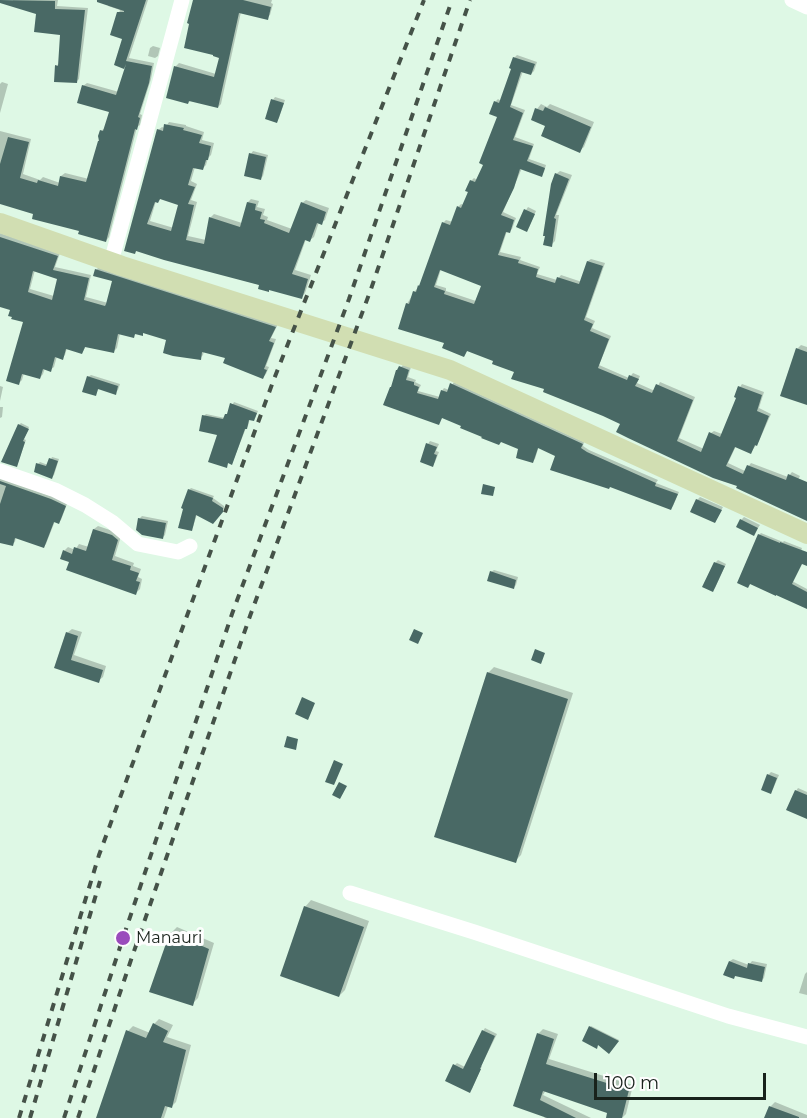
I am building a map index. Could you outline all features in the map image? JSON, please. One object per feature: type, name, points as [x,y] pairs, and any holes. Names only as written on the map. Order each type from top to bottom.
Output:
[{"type":"main road","points":[[0,223],[122,266],[450,370],[807,534]]},
{"type":"street","points":[[114,251],[182,0]]},
{"type":"street","points":[[792,0],[807,6]]},
{"type":"street","points":[[0,471],[55,490],[86,506],[112,522],[138,544],[178,552],[190,546]]},
{"type":"street","points":[[350,893],[728,1016],[807,1037]]},
{"type":"building","points":[[0,0],[55,1],[55,9],[85,10],[77,83],[54,82],[55,65],[58,66],[60,35],[34,32],[36,14],[0,3]]},
{"type":"building","points":[[97,0],[146,0],[126,61],[152,66],[106,242],[78,234],[79,231],[32,219],[33,214],[0,204],[0,164],[8,137],[29,142],[20,178],[58,186],[60,176],[86,182],[99,141],[98,136],[100,130],[103,131],[109,112],[77,103],[82,85],[116,95],[126,64],[124,69],[114,65],[122,39],[110,35],[117,12],[124,11],[97,2]]},
{"type":"building","points":[[193,0],[243,0],[271,7],[268,20],[239,13],[218,108],[166,98],[174,66],[214,77],[219,58],[184,48]]},
{"type":"building","points":[[513,57],[535,64],[531,75],[521,72],[510,107],[523,113],[513,140],[533,146],[527,161],[545,168],[542,177],[520,169],[501,215],[514,220],[510,233],[506,232],[498,255],[519,260],[518,263],[538,269],[536,277],[555,283],[557,277],[579,284],[587,261],[603,266],[584,320],[593,324],[590,331],[609,339],[598,368],[627,380],[629,375],[639,379],[635,386],[652,393],[656,384],[693,400],[677,441],[701,452],[709,432],[720,437],[736,398],[734,397],[738,386],[762,395],[757,411],[769,416],[757,446],[755,445],[751,454],[735,447],[726,466],[743,474],[747,465],[786,480],[788,474],[807,482],[807,521],[736,488],[737,486],[713,478],[616,432],[620,424],[543,392],[544,389],[511,379],[514,372],[492,364],[493,361],[467,351],[464,357],[442,348],[444,343],[398,329],[406,303],[409,304],[413,291],[416,292],[419,286],[442,222],[450,225],[457,206],[461,208],[470,180],[475,182],[483,165],[479,163],[497,117],[489,114],[494,101],[499,103],[511,69],[509,68]],"holes":[[[440,270],[481,286],[474,304],[444,294],[445,291],[434,287]]]},
{"type":"building","points":[[271,99],[284,103],[277,123],[265,119]]},
{"type":"building","points":[[545,107],[591,127],[580,153],[541,136],[545,126],[531,120],[535,108],[543,111]]},
{"type":"building","points":[[164,124],[184,128],[183,130],[202,135],[199,143],[211,146],[203,170],[193,168],[188,185],[195,187],[188,204],[194,205],[186,240],[204,244],[209,217],[240,227],[247,202],[256,204],[255,210],[262,212],[260,219],[265,220],[264,223],[289,233],[301,202],[326,212],[322,225],[317,223],[310,242],[305,240],[292,274],[308,279],[302,299],[258,289],[259,285],[136,251],[135,254],[124,251],[157,129],[163,131]],"holes":[[[160,199],[178,205],[171,231],[147,224],[155,202],[158,203]]]},
{"type":"building","points":[[249,153],[266,157],[261,180],[244,176]]},
{"type":"building","points":[[555,173],[569,179],[554,218],[556,219],[552,247],[543,245],[545,236],[543,236],[551,184]]},
{"type":"building","points":[[524,209],[535,214],[527,232],[516,227]]},
{"type":"building","points":[[0,237],[58,256],[53,270],[89,278],[84,300],[105,306],[106,304],[112,281],[93,276],[95,269],[276,327],[269,341],[274,343],[264,369],[267,370],[263,379],[223,363],[225,358],[202,352],[201,360],[163,353],[166,340],[143,333],[143,336],[135,334],[134,338],[118,334],[114,353],[85,347],[82,354],[66,349],[63,360],[55,357],[51,372],[43,369],[40,379],[22,374],[19,385],[6,381],[23,322],[11,319],[12,317],[8,316],[10,310],[0,307]],"holes":[[[33,271],[57,279],[52,300],[28,292]]]},
{"type":"building","points":[[796,348],[807,352],[807,405],[780,396]]},
{"type":"building","points":[[399,366],[409,370],[406,380],[414,382],[414,385],[419,387],[417,393],[438,399],[441,390],[447,392],[450,383],[583,444],[581,448],[587,452],[656,483],[655,486],[678,494],[671,510],[610,487],[609,489],[550,470],[555,456],[538,448],[533,463],[516,458],[518,449],[501,442],[499,445],[481,438],[442,418],[439,425],[383,405]]},
{"type":"building","points":[[87,376],[118,386],[116,395],[98,389],[96,396],[82,392]]},
{"type":"building","points":[[230,403],[257,413],[254,421],[249,420],[232,465],[228,463],[227,468],[208,462],[217,435],[199,431],[202,415],[223,419]]},
{"type":"building","points":[[18,424],[29,429],[23,441],[25,442],[17,467],[1,462]]},
{"type":"building","points":[[426,443],[437,447],[433,467],[420,462]]},
{"type":"building","points":[[49,458],[58,461],[52,479],[34,472],[36,463],[46,466]]},
{"type":"building","points":[[0,481],[66,506],[59,524],[54,522],[44,548],[15,538],[13,546],[0,543],[0,504],[6,486],[0,484]]},
{"type":"building","points":[[483,484],[495,487],[493,496],[481,494]]},
{"type":"building","points":[[188,489],[213,498],[212,501],[223,508],[223,512],[213,524],[196,515],[192,531],[178,528],[183,509],[181,508]]},
{"type":"building","points":[[696,499],[722,510],[715,523],[690,512]]},
{"type":"building","points":[[138,518],[166,523],[163,539],[142,535],[136,530]]},
{"type":"building","points":[[740,519],[758,528],[754,536],[736,527]]},
{"type":"building","points":[[93,529],[112,535],[118,540],[112,560],[131,566],[130,570],[139,573],[136,581],[140,582],[136,595],[66,570],[69,562],[60,559],[63,550],[72,554],[74,547],[86,551]]},
{"type":"building","points":[[758,534],[807,552],[807,566],[802,564],[792,584],[807,592],[807,609],[750,584],[748,588],[737,583]]},
{"type":"building","points":[[714,562],[725,566],[713,592],[702,587]]},
{"type":"building","points":[[490,571],[516,580],[514,589],[487,581]]},
{"type":"building","points":[[414,629],[423,633],[418,644],[409,640]]},
{"type":"building","points":[[66,632],[78,636],[71,660],[103,670],[99,683],[54,668]]},
{"type":"building","points":[[535,649],[545,653],[541,664],[531,660]]},
{"type":"building","points":[[487,672],[568,699],[516,863],[434,837]]},
{"type":"building","points":[[302,697],[315,703],[308,720],[295,714]]},
{"type":"building","points":[[287,736],[298,739],[296,750],[284,747]]},
{"type":"building","points":[[334,760],[343,764],[334,785],[325,782]]},
{"type":"building","points":[[767,774],[777,778],[771,794],[761,790]]},
{"type":"building","points":[[339,782],[347,786],[340,799],[332,795]]},
{"type":"building","points":[[795,790],[807,795],[807,819],[786,810]]},
{"type":"building","points":[[304,906],[364,927],[339,997],[280,976]]},
{"type":"building","points":[[170,932],[209,949],[193,1006],[149,992]]},
{"type":"building","points":[[729,961],[747,968],[748,963],[765,967],[762,982],[735,976],[734,979],[723,975]]},
{"type":"building","points":[[153,1023],[168,1031],[163,1042],[186,1050],[172,1108],[165,1106],[161,1118],[96,1118],[126,1030],[146,1038]]},
{"type":"building","points":[[589,1026],[619,1041],[609,1054],[598,1045],[597,1049],[582,1041]]},
{"type":"building","points":[[482,1030],[495,1036],[470,1093],[445,1081],[453,1064],[463,1069]]},
{"type":"building","points":[[537,1033],[554,1039],[546,1064],[629,1090],[622,1118],[606,1118],[607,1113],[543,1091],[540,1100],[576,1118],[547,1118],[513,1106]]},
{"type":"building","points":[[769,1106],[799,1117],[799,1118],[764,1118]]},
{"type":"railway","points":[[19,1118],[99,855],[274,379],[424,0]]},
{"type":"railway","points":[[64,1118],[232,614],[349,299],[452,0]]},
{"type":"railway","points":[[78,1118],[250,616],[371,289],[470,0]]},
{"type":"railway","points":[[30,1118],[100,881]]},
{"type":"place","name":"Manauri","points":[[123,938]]}]
